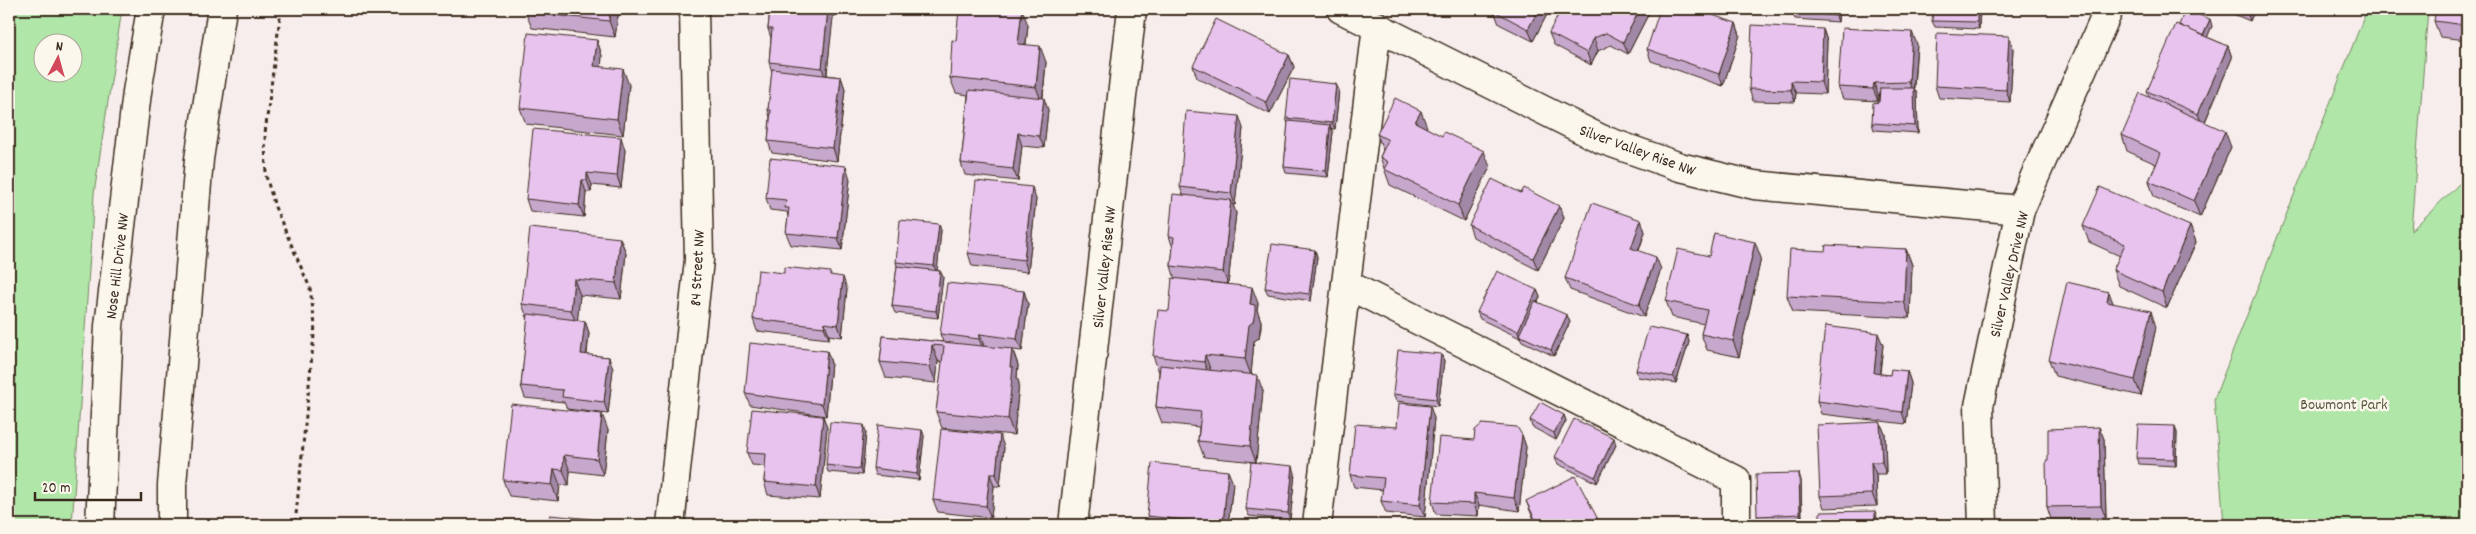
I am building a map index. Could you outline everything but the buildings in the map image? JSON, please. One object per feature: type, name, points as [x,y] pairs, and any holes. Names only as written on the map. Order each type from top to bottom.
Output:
[{"type":"street","name":"Nose Hill Drive NW","points":[[100,525],[109,326],[137,92],[151,9]]},
{"type":"street","points":[[172,525],[172,485],[199,159],[222,9]]},
{"type":"street","name":"84 Street NW","points":[[670,525],[699,260],[694,9]]},
{"type":"street","name":"Silver Valley Rise NW","points":[[1073,525],[1132,9]]},
{"type":"street","name":"Silver Valley Rise NW","points":[[1341,9],[1601,139],[1680,167],[1754,184],[2020,210]]},
{"type":"street","name":"Silver Valley Drive NW","points":[[1983,525],[1979,406],[2020,210],[2109,9]]},
{"type":"street","points":[[1317,525],[1377,26]]},
{"type":"street","points":[[1346,284],[1736,480],[1736,525]]},
{"type":"path","points":[[281,9],[266,133],[266,176],[275,206],[310,288],[315,325],[296,525]]},
{"type":"green space","points":[[9,9],[122,9],[94,194],[72,525],[9,525]]},
{"type":"green space","name":"Bowmont Park","points":[[2367,9],[2428,9],[2411,231],[2467,176],[2467,525],[2224,525],[2214,399]]}]
